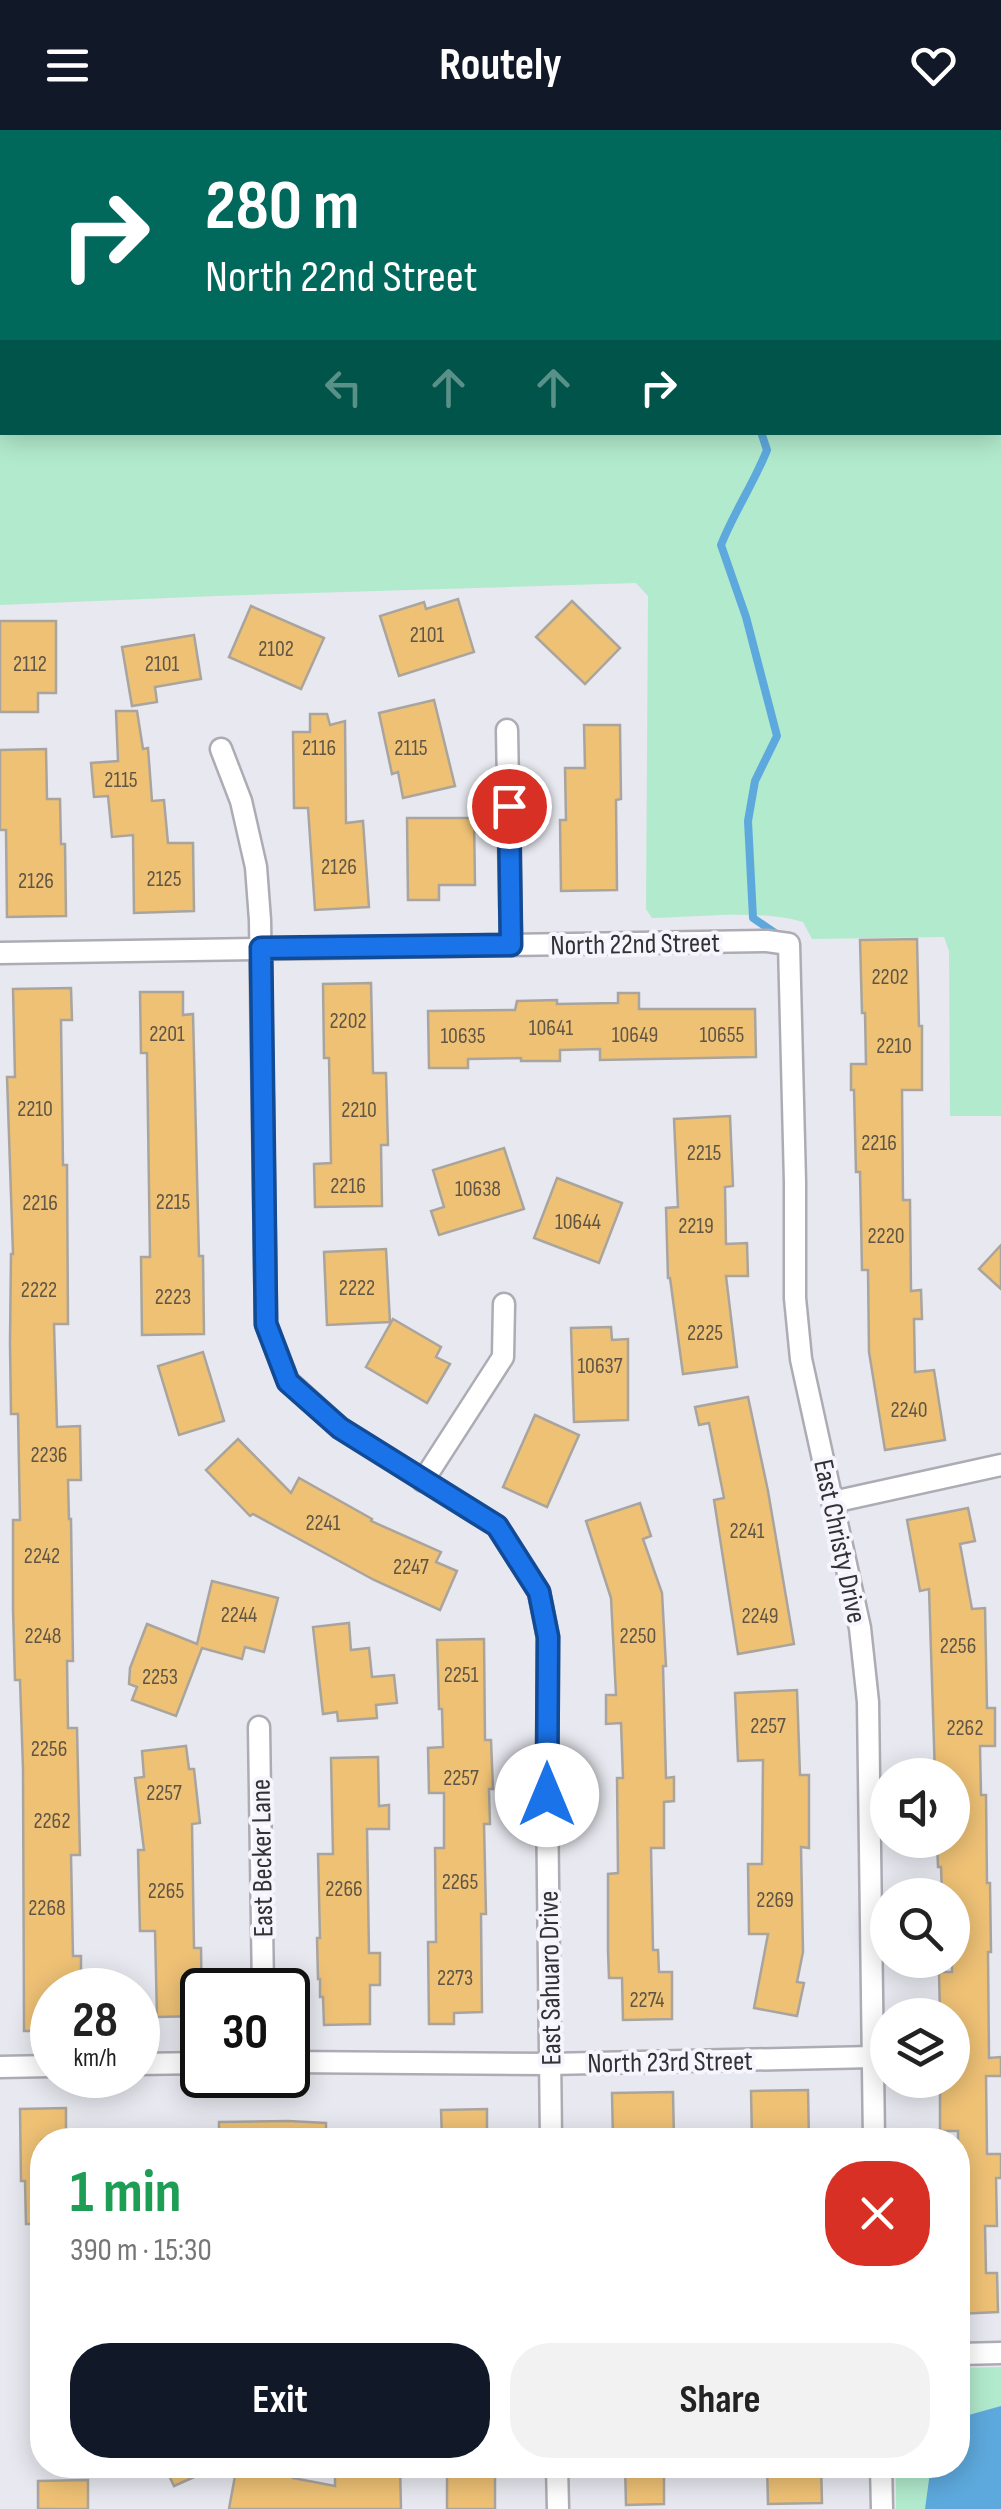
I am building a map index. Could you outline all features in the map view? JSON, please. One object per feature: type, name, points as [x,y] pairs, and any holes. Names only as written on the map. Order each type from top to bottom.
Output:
[{"type":"street","points":[[507,730],[511,945]]},
{"type":"street","name":"East Sahuaro Drive","points":[[221,749],[240,802],[256,868],[261,948],[266,1324],[288,1382],[340,1428],[497,1526],[539,1592],[548,1637],[551,2128]]},
{"type":"street","name":"North 22nd Street","points":[[0,953],[767,941],[789,944]]},
{"type":"street","name":"East Christy Drive","points":[[789,944],[795,1298],[801,1359],[860,1628],[868,1702],[871,1998]]},
{"type":"street","points":[[423,1481],[503,1357],[504,1304]]},
{"type":"street","points":[[833,1502],[1001,1465]]},
{"type":"street","name":"East Becker Lane","points":[[259,1727],[263,1968]]},
{"type":"street","name":"North 23rd Street","points":[[310,2062],[550,2064],[870,2057]]},
{"type":"street","points":[[0,2066],[30,2066]]},
{"type":"street","name":"East Christy Drive","points":[[873,2098],[874,2128]]},
{"type":"street","points":[[970,2354],[1001,2353]]},
{"type":"street","points":[[557,2478],[558,2509]]},
{"type":"street","points":[[881,2478],[882,2509]]},
{"type":"green space","points":[[0,435],[1001,435],[1001,1116],[950,1116],[949,951],[944,937],[812,939],[803,922],[786,918],[652,918],[646,909],[648,596],[636,583],[0,605]]},
{"type":"green space","points":[[1001,2367],[1001,2509],[896,2509],[896,2478],[970,2478],[970,2368]]},
{"type":"water","points":[[1001,2406],[1001,2509],[925,2509],[929,2478],[970,2478],[970,2415]]},
{"type":"building","points":[[458,599],[474,652],[399,676],[380,616],[424,602],[426,609]]},
{"type":"building","points":[[572,601],[620,648],[585,684],[536,637]]},
{"type":"building","points":[[251,606],[324,638],[301,689],[229,657]]},
{"type":"building","points":[[0,621],[56,621],[56,693],[38,693],[38,712],[0,712]]},
{"type":"building","points":[[194,635],[201,679],[155,687],[157,702],[132,706],[122,647]]},
{"type":"building","points":[[434,700],[455,786],[403,798],[398,772],[392,774],[379,713]]},
{"type":"building","points":[[116,711],[137,711],[143,749],[148,748],[152,801],[164,800],[168,843],[193,843],[194,911],[134,913],[133,835],[112,837],[108,796],[94,797],[91,763],[118,761]]},
{"type":"building","points":[[310,714],[327,714],[330,725],[345,721],[346,823],[363,821],[369,907],[315,910],[308,808],[294,808],[293,732],[310,732]]},
{"type":"building","points":[[584,725],[620,725],[617,890],[561,891],[560,820],[566,820],[565,768],[585,768]]},
{"type":"building","points":[[46,749],[47,799],[60,799],[66,916],[7,917],[6,830],[0,830],[0,750]]},
{"type":"building","points":[[407,818],[474,818],[475,885],[439,885],[439,900],[408,900]]},
{"type":"building","points":[[917,939],[922,1090],[902,1090],[903,1200],[910,1200],[911,1291],[921,1290],[922,1319],[914,1319],[915,1372],[934,1370],[945,1440],[885,1450],[869,1352],[868,1270],[862,1270],[860,1172],[856,1172],[851,1064],[866,1064],[860,940]]},
{"type":"building","points":[[371,983],[373,1073],[386,1073],[388,1145],[381,1145],[382,1206],[315,1207],[314,1164],[331,1163],[323,984]]},
{"type":"building","points":[[71,988],[72,1020],[61,1020],[68,1324],[54,1324],[57,1427],[80,1426],[81,1480],[68,1480],[73,1661],[67,1661],[68,1728],[77,1728],[80,1855],[71,1855],[73,1956],[81,1956],[81,1968],[30,1968],[30,2031],[24,2031],[23,1769],[13,1609],[13,1520],[20,1520],[18,1414],[11,1414],[10,1343],[13,1254],[7,1077],[15,1077],[13,989]]},
{"type":"building","points":[[140,992],[183,992],[183,1015],[193,1014],[204,1334],[142,1335],[141,1257],[150,1257],[147,1053],[141,1053]]},
{"type":"building","points":[[618,993],[639,993],[639,1009],[755,1009],[756,1057],[600,1060],[600,1049],[560,1050],[560,1061],[468,1059],[468,1068],[429,1068],[428,1011],[515,1010],[517,1001],[618,1003]]},
{"type":"building","points":[[730,1116],[733,1186],[725,1187],[726,1244],[747,1243],[748,1276],[726,1276],[737,1367],[683,1374],[668,1278],[666,1208],[678,1207],[674,1119]]},
{"type":"building","points":[[504,1148],[524,1209],[439,1235],[431,1211],[444,1207],[433,1170]]},
{"type":"building","points":[[557,1178],[622,1203],[599,1263],[534,1238]]},
{"type":"building","points":[[1001,1245],[1001,1289],[979,1269]]},
{"type":"building","points":[[386,1249],[390,1322],[327,1325],[324,1252]]},
{"type":"building","points":[[393,1319],[441,1347],[436,1357],[450,1364],[427,1403],[366,1367]]},
{"type":"building","points":[[611,1327],[612,1340],[628,1339],[628,1420],[574,1422],[571,1328]]},
{"type":"building","points":[[203,1352],[224,1421],[179,1435],[158,1366]]},
{"type":"building","points":[[748,1397],[794,1644],[738,1654],[714,1500],[724,1498],[709,1423],[699,1425],[695,1407]]},
{"type":"building","points":[[535,1415],[579,1435],[547,1507],[503,1487]]},
{"type":"building","points":[[238,1439],[291,1493],[299,1478],[371,1521],[441,1552],[436,1562],[457,1571],[440,1610],[374,1580],[253,1514],[250,1516],[206,1470]]},
{"type":"building","points":[[640,1503],[651,1536],[643,1539],[662,1593],[666,1778],[674,1777],[674,1801],[664,1802],[664,1848],[651,1848],[653,1950],[658,1950],[659,1972],[672,1972],[672,2019],[623,2020],[622,1978],[609,1978],[608,1951],[608,1874],[618,1873],[617,1778],[623,1778],[621,1723],[606,1724],[606,1695],[616,1695],[611,1598],[586,1521]]},
{"type":"building","points":[[968,1508],[975,1541],[960,1544],[972,1609],[985,1608],[987,1708],[995,1708],[995,1746],[980,1746],[990,1883],[989,2058],[1001,2057],[1001,2076],[986,2076],[987,2154],[1001,2154],[1001,2178],[996,2178],[997,2226],[985,2226],[986,2273],[997,2273],[998,2312],[970,2313],[970,2128],[940,2128],[940,2098],[970,2098],[970,1998],[940,1998],[939,1978],[970,1978],[970,1878],[941,1878],[938,1858],[970,1858],[970,1758],[934,1758],[929,1589],[920,1591],[907,1520]]},
{"type":"building","points":[[212,1581],[278,1598],[264,1652],[245,1647],[242,1659],[202,1648],[176,1716],[132,1700],[137,1687],[129,1684],[130,1668],[147,1624],[197,1644]]},
{"type":"building","points":[[349,1623],[351,1650],[369,1648],[372,1677],[394,1675],[397,1703],[376,1705],[377,1718],[338,1721],[337,1712],[323,1714],[313,1627]]},
{"type":"building","points":[[484,1639],[485,1740],[491,1740],[493,1789],[489,1789],[490,1824],[484,1824],[482,2012],[454,2013],[454,2024],[429,2024],[428,1942],[436,1942],[435,1848],[444,1848],[444,1793],[429,1793],[428,1748],[443,1747],[437,1640]]},
{"type":"building","points":[[797,1690],[800,1775],[809,1775],[809,1848],[801,1847],[803,1952],[797,1982],[804,1983],[797,2016],[754,2008],[768,1934],[749,1934],[748,1864],[762,1864],[763,1760],[738,1761],[735,1693]]},
{"type":"building","points":[[186,1746],[189,1769],[194,1769],[200,1823],[192,1824],[194,1948],[201,1948],[201,1968],[180,1968],[180,2016],[160,2017],[155,1931],[140,1931],[138,1850],[144,1850],[135,1778],[144,1777],[142,1751]]},
{"type":"building","points":[[378,1757],[379,1806],[389,1805],[389,1829],[367,1829],[369,1953],[380,1953],[380,1985],[370,1985],[370,2024],[324,2025],[318,1979],[318,1854],[333,1854],[331,1758]]},
{"type":"building","points":[[808,2090],[809,2128],[752,2128],[751,2091]]},
{"type":"building","points":[[673,2092],[674,2128],[613,2128],[612,2093]]},
{"type":"building","points":[[66,2108],[66,2128],[30,2128],[30,2224],[26,2224],[25,2181],[21,2181],[20,2109]]},
{"type":"building","points":[[487,2109],[487,2128],[442,2128],[441,2110]]},
{"type":"building","points":[[219,2122],[326,2123],[326,2128],[219,2128]]},
{"type":"building","points":[[170,2478],[192,2478],[174,2486]]},
{"type":"building","points":[[235,2478],[293,2478],[335,2486],[335,2478],[400,2478],[401,2509],[229,2509]]},
{"type":"building","points":[[447,2478],[495,2478],[495,2509],[447,2509]]},
{"type":"building","points":[[625,2478],[664,2478],[664,2504],[626,2505]]},
{"type":"building","points":[[767,2478],[821,2478],[822,2503],[768,2504]]},
{"type":"building","points":[[88,2480],[88,2509],[38,2509],[38,2481]]},
{"type":"waterway","points":[[762,435],[767,450],[721,545],[746,617],[777,736],[755,781],[748,821],[753,918],[781,937]]},
{"type":"route","points":[[509,806],[511,945],[261,948],[266,1324],[288,1382],[340,1428],[497,1526],[539,1592],[548,1637],[547,1795]]}]
